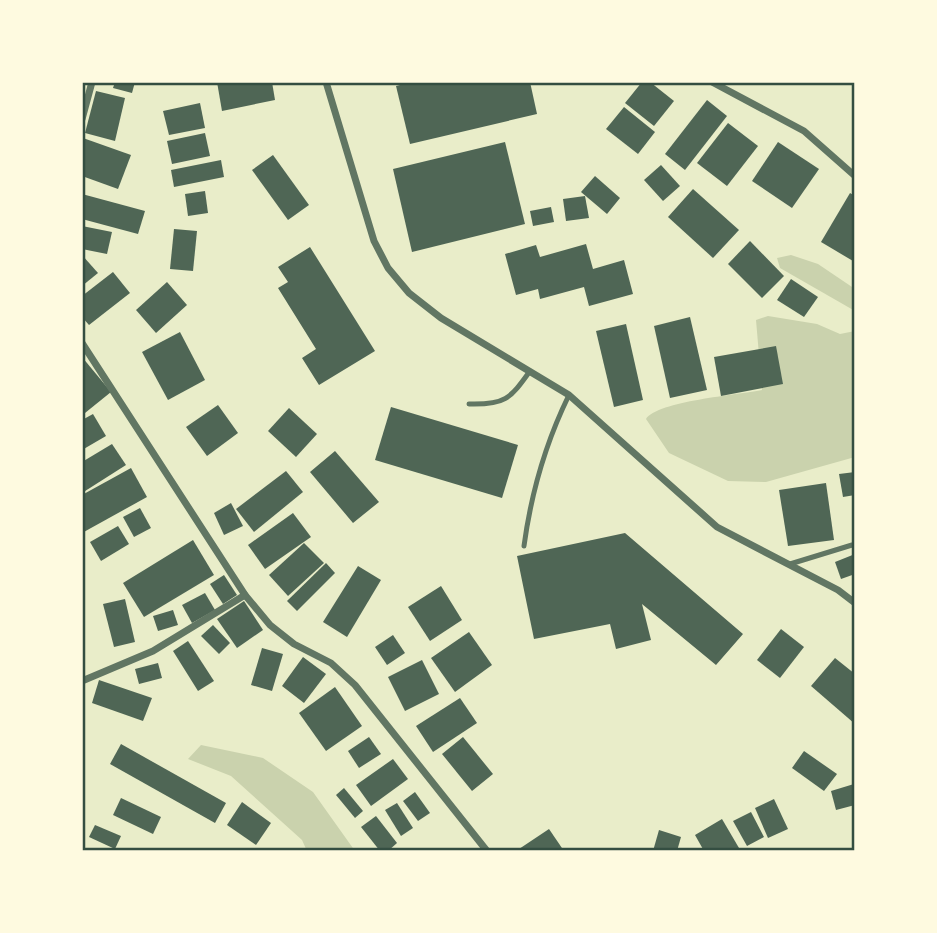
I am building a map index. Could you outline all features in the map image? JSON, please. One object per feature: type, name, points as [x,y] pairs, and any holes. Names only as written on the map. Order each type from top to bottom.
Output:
[{"type":"street","points":[[82,119],[92,82]]},
{"type":"street","points":[[326,82],[374,241],[388,268],[409,293],[441,318],[569,395],[718,527],[790,564],[855,603]]},
{"type":"street","points":[[712,82],[804,131],[855,176]]},
{"type":"street","points":[[82,343],[245,595],[270,625],[294,644],[331,663],[355,685],[487,851]]},
{"type":"street","points":[[82,681],[153,651],[245,595]]},
{"type":"lane","points":[[469,404],[492,405],[512,396],[530,371]]},
{"type":"lane","points":[[524,546],[553,426],[569,395]]},
{"type":"lane","points":[[790,564],[852,545]]},
{"type":"green space","points":[[791,255],[818,264],[855,289],[855,311],[780,268],[777,258]]},
{"type":"green space","points":[[768,316],[817,324],[840,334],[855,331],[855,457],[766,482],[728,481],[669,453],[646,419],[653,413],[681,403],[762,390],[756,320]]},
{"type":"green space","points":[[201,745],[263,758],[313,792],[355,851],[307,851],[302,840],[231,776],[188,759]]},
{"type":"building","points":[[115,82],[135,82],[132,93],[113,88]]},
{"type":"building","points":[[217,82],[272,82],[275,100],[222,111]]},
{"type":"building","points":[[412,82],[530,82],[537,114],[410,144],[396,86]]},
{"type":"building","points":[[642,82],[650,82],[674,101],[654,126],[625,103]]},
{"type":"building","points":[[96,91],[125,98],[115,141],[85,133]]},
{"type":"building","points":[[707,100],[727,116],[685,170],[665,154]]},
{"type":"building","points":[[200,103],[205,128],[169,135],[163,111]]},
{"type":"building","points":[[624,107],[655,132],[638,154],[606,129]]},
{"type":"building","points":[[728,123],[758,146],[727,186],[697,163]]},
{"type":"building","points":[[205,133],[210,156],[172,164],[167,141]]},
{"type":"building","points":[[83,138],[131,155],[118,189],[82,176]]},
{"type":"building","points":[[505,142],[525,224],[412,252],[393,169]]},
{"type":"building","points":[[778,142],[819,169],[792,208],[752,181]]},
{"type":"building","points":[[273,155],[309,205],[288,220],[252,170]]},
{"type":"building","points":[[221,160],[224,177],[174,187],[171,170]]},
{"type":"building","points":[[661,165],[680,186],[663,201],[644,180]]},
{"type":"building","points":[[595,176],[620,198],[607,214],[581,192]]},
{"type":"building","points":[[693,189],[739,230],[713,258],[668,217]]},
{"type":"building","points":[[205,191],[208,213],[188,216],[185,194]]},
{"type":"building","points":[[850,193],[855,196],[853,261],[821,242]]},
{"type":"building","points":[[82,194],[145,211],[138,234],[82,219]]},
{"type":"building","points":[[585,196],[589,218],[566,221],[563,199]]},
{"type":"building","points":[[551,207],[554,222],[533,226],[530,211]]},
{"type":"building","points":[[82,226],[112,232],[107,254],[82,249]]},
{"type":"building","points":[[174,229],[197,231],[193,271],[170,269]]},
{"type":"building","points":[[750,241],[784,276],[762,298],[728,264]]},
{"type":"building","points":[[586,244],[593,269],[624,260],[633,294],[589,306],[584,287],[540,299],[538,289],[516,295],[505,254],[536,245],[540,257]]},
{"type":"building","points":[[310,247],[375,351],[319,385],[302,358],[316,349],[278,288],[288,282],[278,267]]},
{"type":"building","points":[[82,255],[98,273],[82,286]]},
{"type":"building","points":[[113,272],[130,293],[89,325],[82,317],[82,296]]},
{"type":"building","points":[[791,279],[818,297],[804,317],[777,300]]},
{"type":"building","points":[[167,282],[187,305],[156,333],[136,310]]},
{"type":"building","points":[[690,317],[707,390],[670,398],[654,326]]},
{"type":"building","points":[[626,324],[643,400],[614,407],[596,331]]},
{"type":"building","points":[[180,332],[205,380],[168,400],[142,352]]},
{"type":"building","points":[[776,346],[783,384],[721,396],[714,357]]},
{"type":"building","points":[[82,357],[111,392],[85,413],[82,410]]},
{"type":"building","points":[[218,405],[238,433],[207,456],[186,427]]},
{"type":"building","points":[[391,407],[518,445],[502,498],[375,460]]},
{"type":"building","points":[[289,408],[317,434],[296,457],[268,431]]},
{"type":"building","points":[[93,414],[106,436],[82,450],[82,420]]},
{"type":"building","points":[[112,444],[126,465],[82,493],[82,462]]},
{"type":"building","points":[[335,451],[379,502],[353,523],[310,472]]},
{"type":"building","points":[[131,468],[147,497],[82,533],[82,495]]},
{"type":"building","points":[[286,471],[303,492],[254,532],[236,509]]},
{"type":"building","points":[[855,472],[855,495],[843,497],[839,474]]},
{"type":"building","points":[[826,483],[834,540],[788,546],[779,490]]},
{"type":"building","points":[[231,503],[243,526],[224,535],[214,513]]},
{"type":"building","points":[[140,508],[151,528],[134,537],[123,517]]},
{"type":"building","points":[[293,513],[311,537],[265,569],[248,545]]},
{"type":"building","points":[[118,526],[129,544],[101,561],[90,542]]},
{"type":"building","points":[[625,533],[743,634],[716,665],[642,604],[651,640],[616,649],[610,624],[534,639],[517,556]]},
{"type":"building","points":[[193,540],[214,575],[144,617],[123,583]]},
{"type":"building","points":[[304,543],[324,563],[288,596],[269,575]]},
{"type":"building","points":[[855,554],[855,574],[841,579],[835,562]]},
{"type":"building","points":[[326,563],[335,573],[297,611],[287,601]]},
{"type":"building","points":[[358,566],[381,580],[347,637],[323,622]]},
{"type":"building","points":[[224,575],[237,595],[223,604],[210,584]]},
{"type":"building","points":[[441,586],[462,620],[430,641],[408,607]]},
{"type":"building","points":[[205,593],[215,610],[192,623],[182,605]]},
{"type":"building","points":[[125,599],[135,642],[114,647],[103,604]]},
{"type":"building","points":[[244,601],[263,630],[237,648],[217,619]]},
{"type":"building","points":[[173,610],[178,625],[158,631],[153,616]]},
{"type":"building","points":[[213,625],[230,643],[219,654],[201,636]]},
{"type":"building","points":[[781,629],[804,647],[780,678],[757,660]]},
{"type":"building","points":[[469,632],[492,665],[455,692],[431,658]]},
{"type":"building","points":[[393,635],[405,653],[387,665],[375,647]]},
{"type":"building","points":[[188,641],[214,681],[198,691],[173,651]]},
{"type":"building","points":[[262,648],[283,654],[272,691],[251,685]]},
{"type":"building","points":[[303,657],[326,674],[304,703],[282,686]]},
{"type":"building","points":[[835,658],[855,674],[855,724],[811,686]]},
{"type":"building","points":[[422,660],[439,694],[405,711],[388,677]]},
{"type":"building","points":[[158,663],[162,678],[139,684],[135,669]]},
{"type":"building","points":[[99,680],[152,698],[143,721],[92,703]]},
{"type":"building","points":[[335,687],[362,726],[326,751],[299,713]]},
{"type":"building","points":[[460,698],[477,723],[433,752],[416,726]]},
{"type":"building","points":[[369,737],[381,754],[359,768],[348,751]]},
{"type":"building","points":[[463,737],[493,774],[472,791],[442,754]]},
{"type":"building","points":[[121,744],[226,803],[215,823],[110,764]]},
{"type":"building","points":[[804,751],[837,774],[824,791],[792,768]]},
{"type":"building","points":[[393,759],[408,779],[371,806],[356,785]]},
{"type":"building","points":[[854,784],[855,805],[836,810],[831,791]]},
{"type":"building","points":[[344,788],[363,811],[355,818],[336,795]]},
{"type":"building","points":[[415,792],[430,813],[418,821],[403,801]]},
{"type":"building","points":[[121,798],[161,817],[153,834],[113,815]]},
{"type":"building","points":[[774,799],[788,829],[768,838],[755,808]]},
{"type":"building","points":[[242,802],[271,823],[256,845],[227,825]]},
{"type":"building","points":[[397,803],[413,828],[401,836],[385,810]]},
{"type":"building","points":[[751,812],[764,837],[747,846],[733,821]]},
{"type":"building","points":[[376,816],[397,843],[388,851],[380,851],[361,827]]},
{"type":"building","points":[[722,819],[739,848],[704,851],[695,835]]},
{"type":"building","points":[[95,825],[121,836],[115,849],[89,837]]},
{"type":"building","points":[[549,829],[564,851],[516,851]]},
{"type":"building","points":[[659,830],[681,837],[677,851],[653,851]]}]
